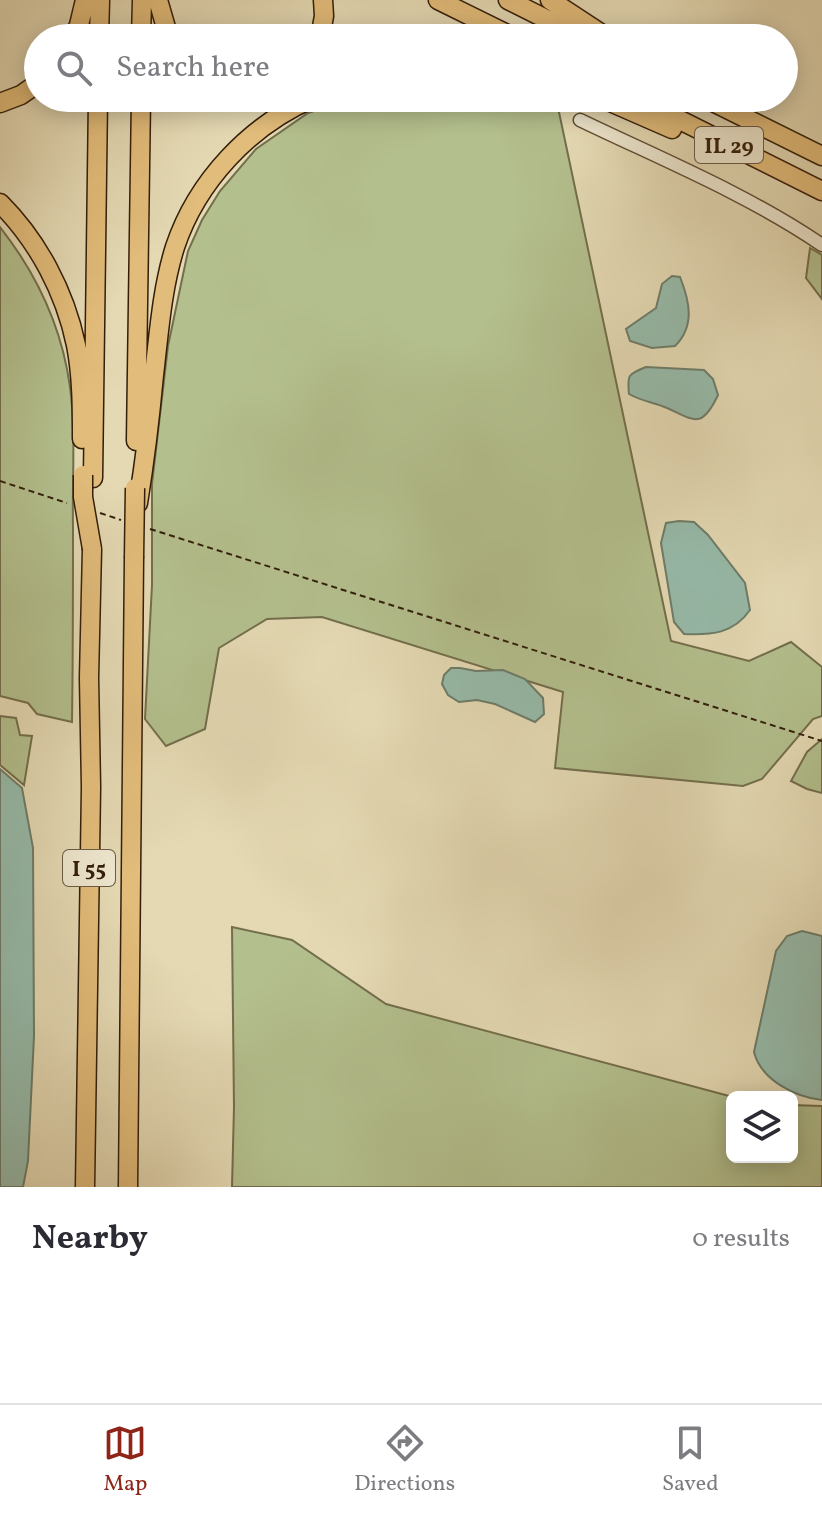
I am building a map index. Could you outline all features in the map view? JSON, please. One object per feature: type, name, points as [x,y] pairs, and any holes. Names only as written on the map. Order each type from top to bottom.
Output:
[{"type":"highway","points":[[79,24],[85,0]]},
{"type":"highway","points":[[99,24],[100,0]]},
{"type":"highway","points":[[141,24],[142,0]]},
{"type":"highway","points":[[158,0],[165,24]]},
{"type":"highway","points":[[323,0],[323,24]]},
{"type":"highway","points":[[438,0],[487,24]]},
{"type":"highway","points":[[508,0],[556,24]]},
{"type":"highway","points":[[550,0],[587,24]]},
{"type":"highway","points":[[0,103],[24,93]]},
{"type":"highway","points":[[88,477],[98,112]]},
{"type":"highway","name":"I 55","points":[[128,1187],[141,112]]},
{"type":"highway","points":[[138,489],[148,431],[158,335],[176,246],[187,220],[213,176],[255,133],[288,112]]},
{"type":"highway","points":[[633,112],[758,159]]},
{"type":"highway","name":"IL 29","points":[[664,112],[822,191]]},
{"type":"highway","name":"IL 29","points":[[733,112],[822,156]]},
{"type":"highway","points":[[0,203],[19,222],[37,249],[69,319],[81,380],[88,477]]},
{"type":"highway","name":"I 55","points":[[85,1187],[92,549],[83,497],[88,477]]},
{"type":"street","points":[[580,120],[766,210],[822,245]]},
{"type":"path","points":[[0,481],[71,504]]},
{"type":"path","points":[[100,513],[822,741]]},
{"type":"shaded area","points":[[559,112],[671,641],[749,661],[791,642],[822,667],[822,716],[813,719],[762,779],[743,786],[555,768],[563,692],[322,617],[267,619],[219,648],[205,729],[166,746],[145,719],[152,585],[152,484],[168,346],[188,251],[220,191],[256,149],[308,113]]},
{"type":"shaded area","points":[[0,227],[25,263],[46,302],[61,344],[70,387],[73,439],[72,722],[37,714],[28,703],[0,696]]},
{"type":"shaded area","points":[[810,248],[822,255],[822,299],[806,278]]},
{"type":"shaded area","points":[[672,276],[680,277],[688,305],[688,322],[681,338],[675,346],[652,348],[630,341],[626,329],[656,308],[662,284]]},
{"type":"shaded area","points":[[646,367],[704,370],[713,379],[718,395],[707,413],[697,419],[639,399],[629,394],[629,379]]},
{"type":"shaded area","points":[[694,522],[708,535],[745,583],[750,610],[729,628],[713,633],[684,634],[674,622],[661,543],[666,523]]},
{"type":"shaded area","points":[[451,668],[503,670],[525,679],[543,698],[544,714],[535,722],[495,704],[477,700],[459,702],[448,695],[442,684],[444,675]]},
{"type":"shaded area","points":[[0,716],[16,718],[20,735],[32,736],[24,785],[0,765]]},
{"type":"shaded area","points":[[822,739],[822,793],[791,781],[807,752]]},
{"type":"shaded area","points":[[0,769],[22,788],[33,848],[34,1036],[28,1161],[23,1187],[0,1187]]},
{"type":"shaded area","points":[[232,927],[292,940],[386,1004],[726,1095],[726,1163],[798,1163],[798,1105],[822,1106],[822,1187],[232,1187]]},
{"type":"shaded area","points":[[802,931],[822,936],[822,1100],[790,1091],[771,1079],[754,1052],[776,951],[787,936]]}]
